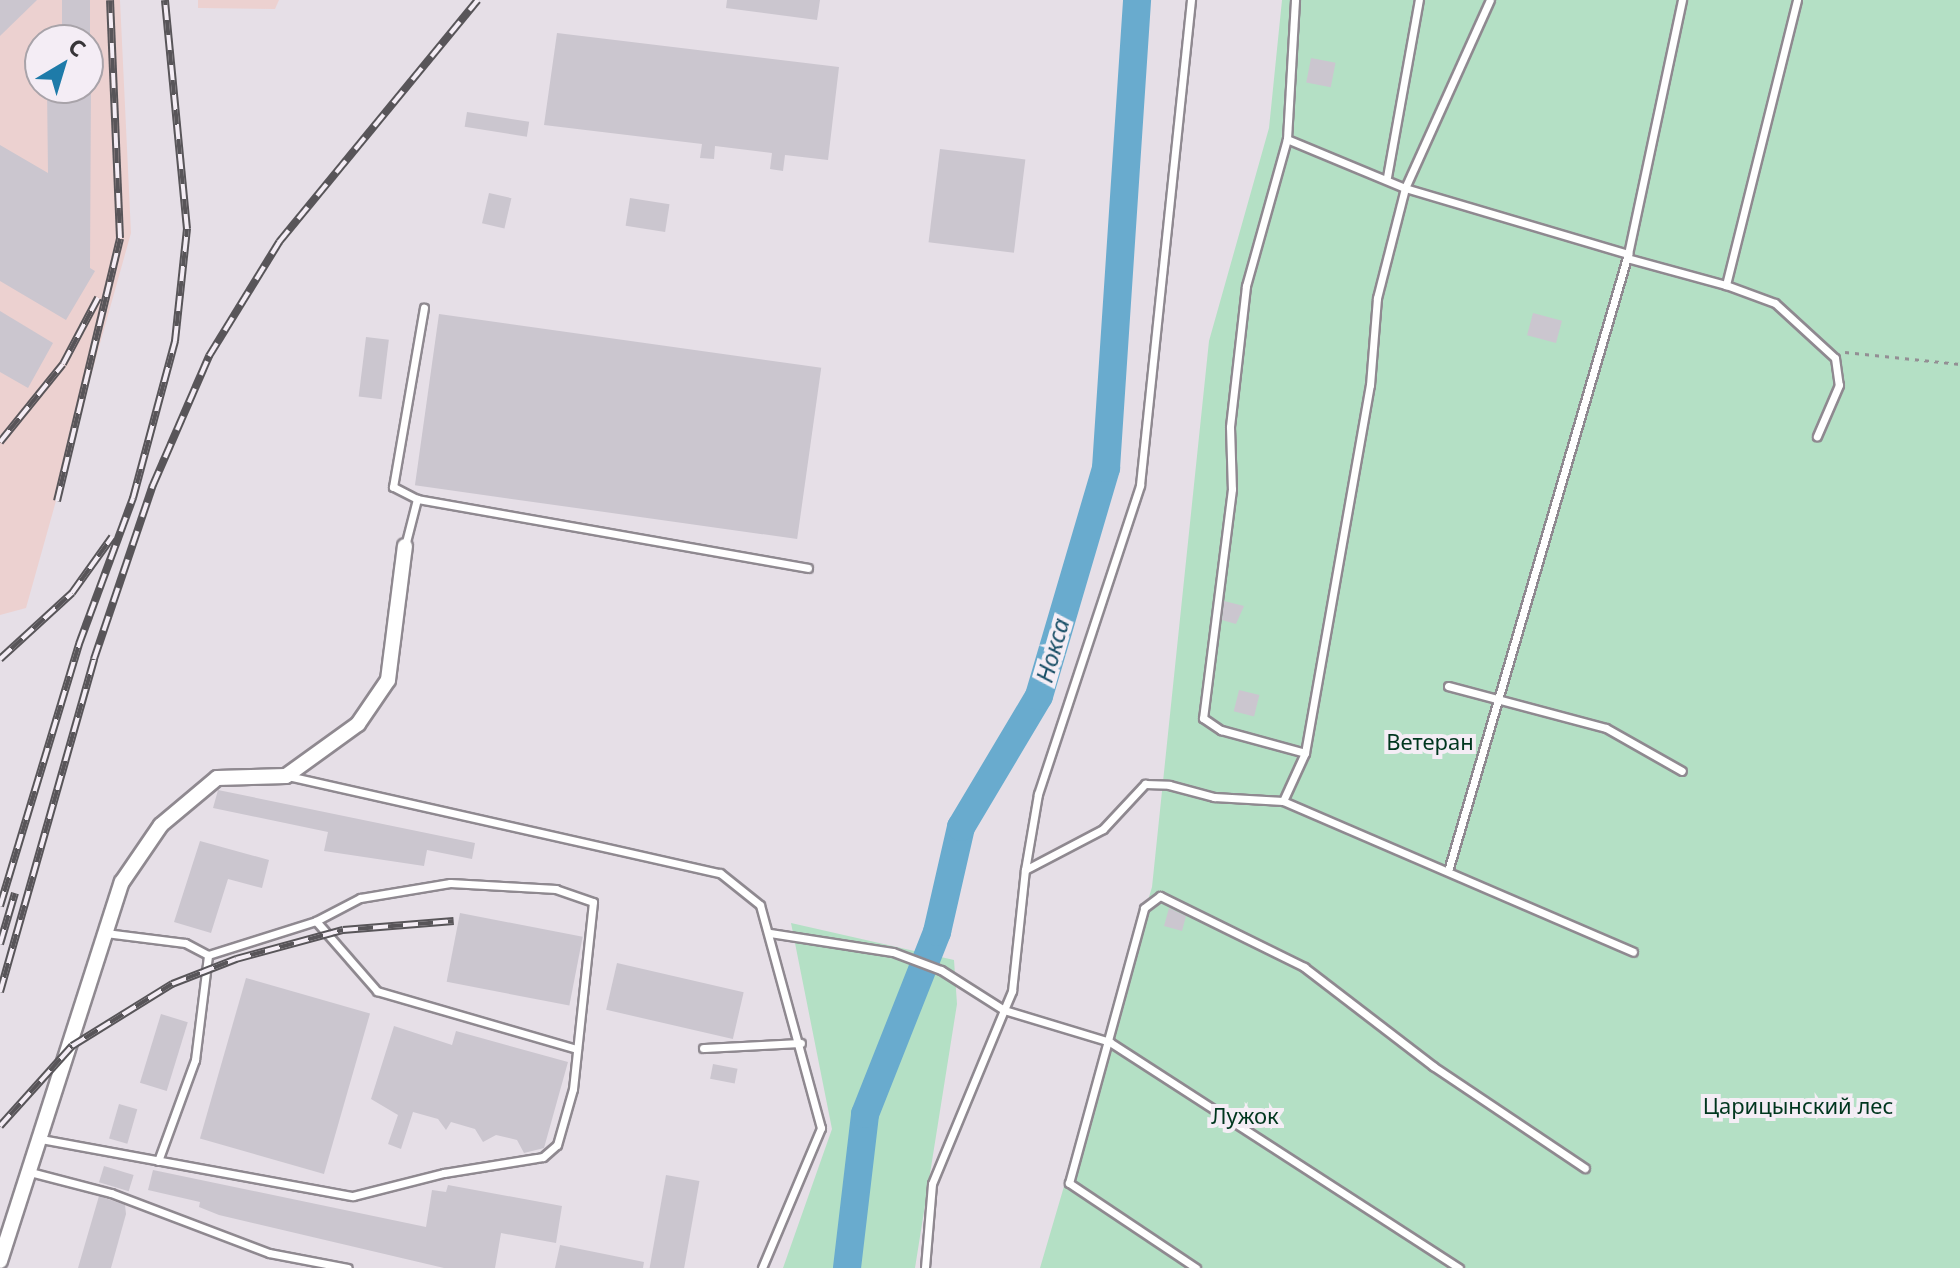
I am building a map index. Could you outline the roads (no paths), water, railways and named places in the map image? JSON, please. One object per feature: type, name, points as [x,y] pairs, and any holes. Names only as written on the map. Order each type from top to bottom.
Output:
[{"type":"street","points":[[0,1261],[41,1139],[103,933],[122,882],[161,825],[217,778],[286,776],[358,724],[388,680],[405,546]]},
{"type":"lane","points":[[925,1268],[932,1184],[1012,991],[1025,870],[1038,794],[1140,485],[1191,0]]},
{"type":"lane","points":[[1295,0],[1287,139],[1246,286],[1230,427],[1232,489],[1203,718],[1221,730],[1305,753]]},
{"type":"lane","points":[[1387,177],[1419,0]]},
{"type":"lane","points":[[1283,801],[1305,753],[1370,385],[1377,298],[1405,188],[1490,0]]},
{"type":"lane","points":[[1448,871],[1627,256],[1682,0]]},
{"type":"lane","points":[[1726,285],[1797,0]]},
{"type":"lane","points":[[1287,139],[1387,177],[1405,188],[1726,285],[1775,303],[1829,352],[1839,385],[1817,436]]},
{"type":"lane","points":[[424,308],[393,487],[417,499],[808,568]]},
{"type":"lane","points":[[405,546],[417,499]]},
{"type":"lane","points":[[1448,686],[1606,728],[1682,771]]},
{"type":"lane","points":[[286,776],[720,873],[760,905],[801,1043],[821,1128],[762,1268]]},
{"type":"lane","points":[[1025,870],[1103,829],[1145,784],[1214,797],[1283,801],[1633,952]]},
{"type":"lane","points":[[41,1139],[353,1196],[444,1173],[543,1157],[557,1145],[577,1049],[593,902],[556,889],[450,883],[360,898],[316,921],[208,955],[185,943],[103,933]]},
{"type":"lane","points":[[1196,1268],[1069,1183],[1110,1042],[1144,908],[1160,896],[1304,967],[1444,1075],[1585,1168]]},
{"type":"lane","points":[[316,921],[377,991],[577,1049]]},
{"type":"lane","points":[[770,933],[893,952],[941,970],[1004,1010],[1110,1042],[1459,1268]]},
{"type":"lane","points":[[158,1161],[195,1060],[208,955]]},
{"type":"lane","points":[[703,1048],[801,1043]]},
{"type":"lane","points":[[30,1172],[139,1202],[269,1253],[348,1268]]},
{"type":"waterway","name":"Нокса","points":[[847,1268],[865,1114],[937,932],[961,827],[1039,696],[1106,468],[1137,0]]},
{"type":"railway","points":[[57,501],[120,238],[110,0]]},
{"type":"railway","points":[[0,906],[79,644],[133,498],[175,341],[187,229],[165,0]]},
{"type":"railway","points":[[0,992],[94,659],[153,485],[209,356],[279,242],[478,0]]},
{"type":"railway","points":[[0,442],[63,364],[98,298]]},
{"type":"railway","points":[[0,659],[72,593],[112,537]]},
{"type":"railway","points":[[0,944],[15,893]]},
{"type":"railway","points":[[0,1126],[72,1046],[172,984],[236,959],[343,930],[454,921]]},
{"type":"park label","name":"Ветеран","points":[[1430,742]]},
{"type":"park label","name":"Царицынский лес","points":[[1798,1106]]},
{"type":"park label","name":"Лужок","points":[[1245,1116]]}]
